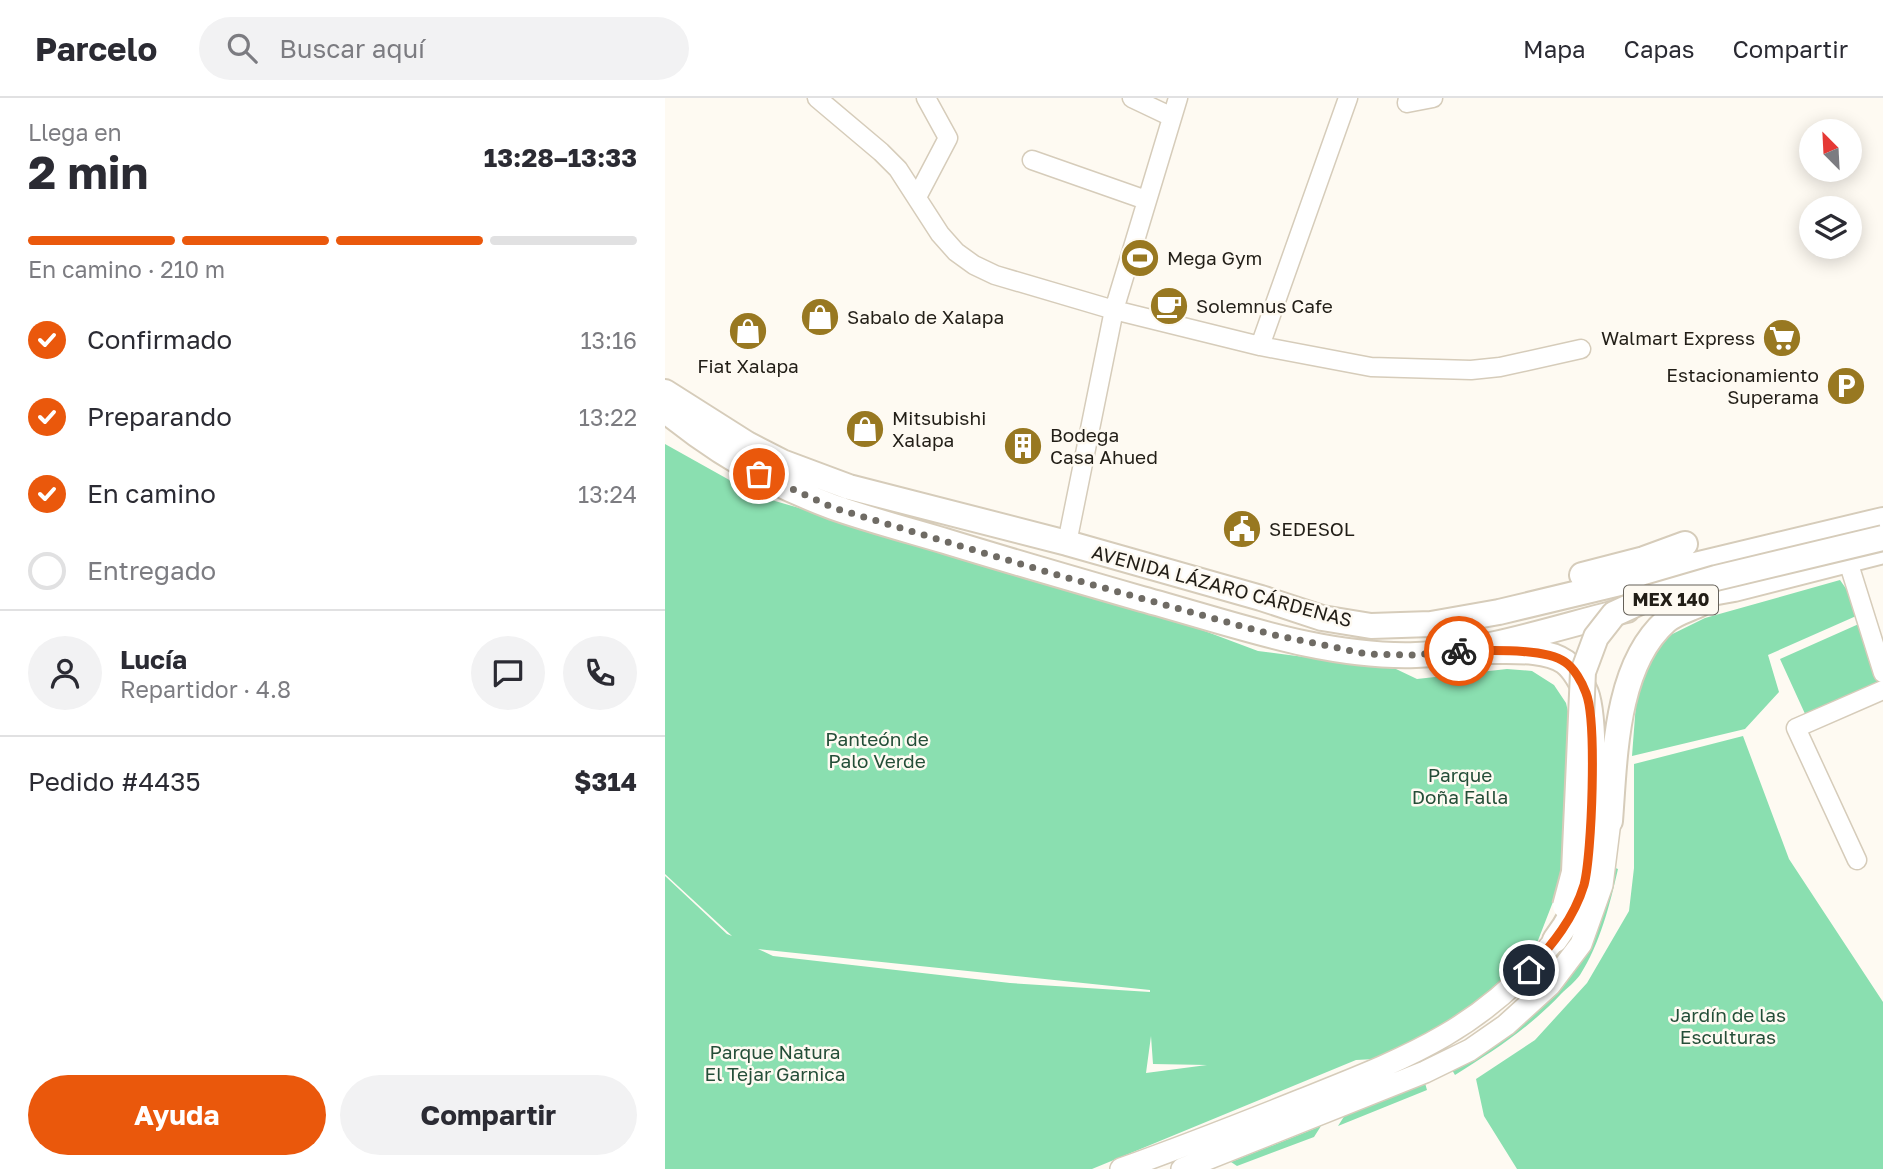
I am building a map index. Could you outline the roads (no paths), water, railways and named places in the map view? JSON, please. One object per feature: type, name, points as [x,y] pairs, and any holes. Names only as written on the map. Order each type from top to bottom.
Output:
[{"type":"highway","points":[[665,373],[758,437],[782,462]]},
{"type":"highway","name":"AVENIDA LÁZARO CÁRDENAS","points":[[665,392],[715,426],[782,462],[849,487],[1067,543],[1322,618],[1371,626],[1431,624],[1499,612],[1883,520]]},
{"type":"highway","name":"AVENIDA LÁZARO CÁRDENAS","points":[[665,410],[699,438],[740,464],[834,508],[1054,574],[1270,634],[1367,654],[1415,655],[1460,651],[1656,603],[1734,589],[1847,558],[1883,551]]},
{"type":"highway","points":[[665,429],[707,453],[740,464]]},
{"type":"highway","points":[[1555,940],[1574,872],[1583,672],[1596,637],[1614,614],[1651,597],[1716,578],[1883,538]]},
{"type":"highway","points":[[1499,612],[1537,587],[1644,559],[1685,544]]},
{"type":"highway","points":[[1609,821],[1616,749],[1625,698],[1635,665],[1655,633],[1669,618],[1734,589]]},
{"type":"highway","points":[[1460,651],[1510,651],[1549,656],[1564,661],[1587,694],[1593,740],[1588,859],[1584,883],[1572,914],[1555,940]]},
{"type":"main road","points":[[1121,1169],[1188,1160],[1425,1072],[1470,1050],[1506,1025],[1550,985],[1581,944],[1602,885],[1609,821]]},
{"type":"main road","points":[[1188,1160],[1436,1042],[1499,999],[1520,980],[1555,940]]},
{"type":"street","points":[[817,98],[898,169],[940,234],[955,251],[974,265],[995,275],[1114,310],[1261,346],[1371,367],[1471,370],[1500,367],[1581,349]]},
{"type":"street","points":[[917,197],[948,138],[926,98]]},
{"type":"street","points":[[1132,98],[1172,117]]},
{"type":"street","points":[[1067,543],[1114,310],[1178,98]]},
{"type":"street","points":[[1261,346],[1348,98]]},
{"type":"street","points":[[1408,98],[1407,103],[1433,98]]},
{"type":"street","points":[[1033,160],[1146,200]]},
{"type":"street","points":[[1847,558],[1883,673]]},
{"type":"street","points":[[1857,860],[1796,728],[1883,690]]},
{"type":"place","name":"Mega Gym","points":[[1140,258]]},
{"type":"place","name":"Solemnus Cafe","points":[[1169,306]]},
{"type":"place","name":"Sabalo de Xalapa","points":[[820,317]]},
{"type":"place","name":"Fiat Xalapa","points":[[748,331]]},
{"type":"place","name":"Walmart Express","points":[[1782,338]]},
{"type":"place","name":"Estacionamiento Superama","points":[[1846,386]]},
{"type":"place","name":"Mitsubishi Xalapa","points":[[865,429]]},
{"type":"place","name":"Bodega Casa Ahued","points":[[1023,446]]},
{"type":"place","name":"SEDESOL","points":[[1242,529]]},
{"type":"park label","name":"Panteón de Palo Verde","points":[[877,750]]},
{"type":"park label","name":"Parque Doña Falla","points":[[1460,786]]},
{"type":"park label","name":"Jardín de las Esculturas","points":[[1728,1026]]},
{"type":"park label","name":"Parque Natura El Tejar Garnica","points":[[775,1063]]}]
